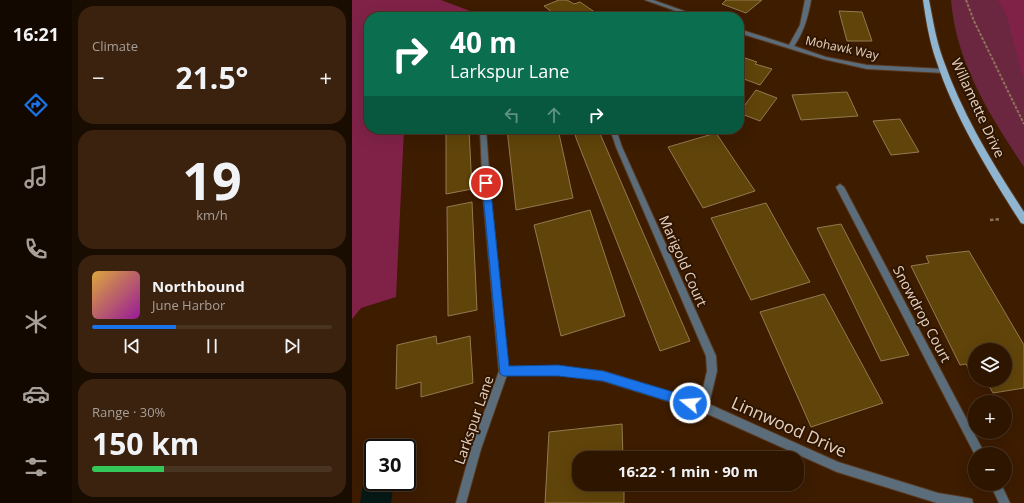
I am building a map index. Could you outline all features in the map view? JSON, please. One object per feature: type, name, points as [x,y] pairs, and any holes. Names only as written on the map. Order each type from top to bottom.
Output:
[{"type":"main road","name":"Willamette Drive","points":[[926,0],[933,40],[944,72],[978,147],[1024,220]]},
{"type":"street","points":[[648,0],[683,12]]},
{"type":"street","points":[[790,48],[798,37],[804,24],[808,0]]},
{"type":"street","name":"Mohawk Way","points":[[744,33],[825,58],[867,67],[944,72]]},
{"type":"street","name":"Larkspur Lane","points":[[460,503],[476,449],[504,371],[486,197],[483,134]]},
{"type":"street","name":"Marigold Court","points":[[615,134],[622,154],[711,356],[712,370],[704,407]]},
{"type":"street","name":"Snowdrop Court","points":[[840,186],[976,447]]},
{"type":"street","name":"Linnwood Drive","points":[[504,371],[558,370],[603,376],[704,407],[837,467],[938,498],[968,503]]},
{"type":"street","points":[[999,491],[1005,503]]},
{"type":"path","points":[[966,0],[974,21],[1024,124]]},
{"type":"shaded area","points":[[352,0],[441,0],[473,12],[364,12],[364,134],[404,134],[396,297],[361,308],[352,319]]},
{"type":"shaded area","points":[[951,0],[1024,0],[1024,167],[987,108],[967,67],[954,23]]},
{"type":"shaded area","points":[[998,0],[1024,0],[1024,82],[1007,16]]},
{"type":"shaded area","points":[[363,484],[364,491],[393,491],[391,503],[360,503]]},
{"type":"building","points":[[559,0],[567,0],[574,4],[580,2],[595,12],[552,12],[544,6]]},
{"type":"building","points":[[726,0],[762,0],[746,13],[722,4]]},
{"type":"building","points":[[839,11],[862,12],[872,41],[847,41]]},
{"type":"building","points":[[744,58],[757,62],[755,64],[772,69],[760,85],[744,79]]},
{"type":"building","points":[[756,90],[777,98],[760,121],[744,115],[744,106]]},
{"type":"building","points":[[847,92],[858,116],[801,120],[792,95]]},
{"type":"building","points":[[900,119],[919,152],[891,155],[873,121]]},
{"type":"building","points":[[446,134],[469,134],[472,189],[446,194]]},
{"type":"building","points":[[508,134],[559,134],[573,198],[516,210]]},
{"type":"building","points":[[575,134],[600,134],[690,341],[660,351]]},
{"type":"building","points":[[717,134],[755,191],[703,208],[668,147]]},
{"type":"building","points":[[472,202],[477,310],[448,316],[447,207]]},
{"type":"building","points":[[766,203],[810,282],[751,300],[711,218]]},
{"type":"building","points":[[590,210],[625,316],[561,336],[534,225]]},
{"type":"building","points":[[841,224],[909,355],[881,361],[817,228]]},
{"type":"building","points":[[969,251],[1024,345],[1024,388],[993,393],[990,387],[1012,387],[1012,343],[968,343],[968,368],[966,364],[960,365],[911,266],[929,263],[926,256]]},
{"type":"building","points":[[824,294],[883,403],[811,427],[760,312]]},
{"type":"building","points":[[436,336],[437,344],[470,336],[473,383],[421,397],[421,382],[396,389],[397,345]]},
{"type":"building","points":[[622,424],[623,451],[572,451],[572,491],[624,491],[624,503],[545,503],[549,432]]},
{"type":"route","points":[[486,183],[486,197],[504,371],[558,370],[603,376],[690,403]]}]
